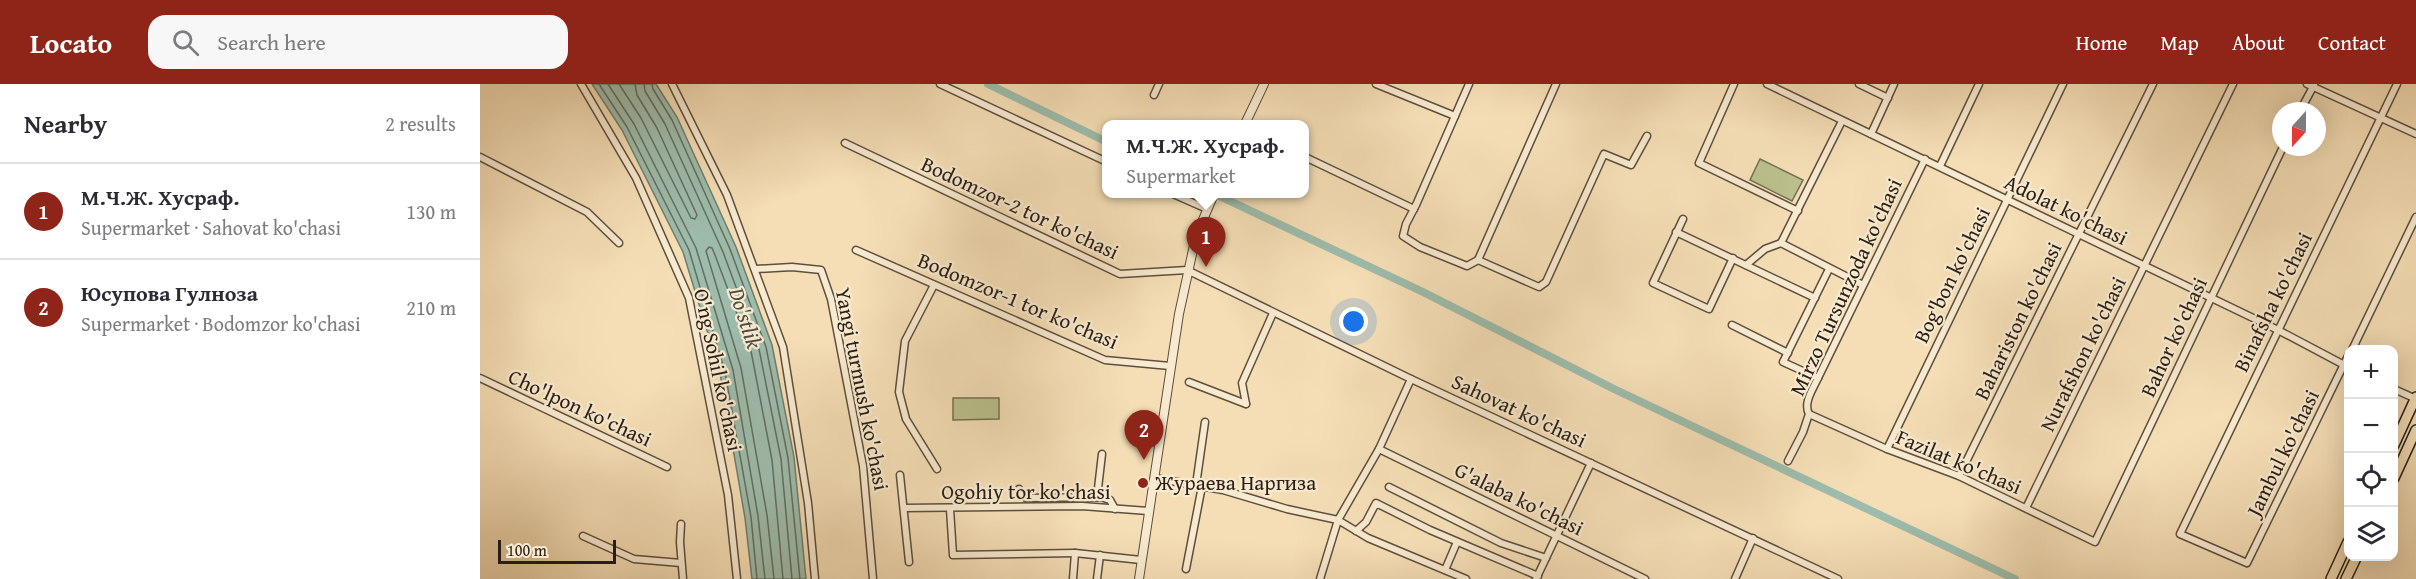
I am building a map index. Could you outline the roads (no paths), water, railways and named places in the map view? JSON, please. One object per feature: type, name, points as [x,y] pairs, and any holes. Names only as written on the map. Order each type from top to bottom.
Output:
[{"type":"main road","points":[[2398,436],[2416,398]]},
{"type":"main road","points":[[2398,469],[2416,430]]},
{"type":"main road","points":[[2331,579],[2344,552]]},
{"type":"main road","points":[[2346,579],[2355,561]]},
{"type":"street","name":"O'ng Sohil ko'chasi","points":[[581,84],[636,178],[689,298],[728,495],[737,579]]},
{"type":"street","points":[[672,84],[727,195],[783,347],[808,503],[815,579]]},
{"type":"street","points":[[940,84],[1102,160]]},
{"type":"street","points":[[1154,95],[1158,84]]},
{"type":"street","points":[[1247,120],[1264,84]]},
{"type":"street","points":[[1376,84],[1455,116]]},
{"type":"street","points":[[1469,84],[1406,224],[1403,236],[1420,247],[1467,266],[1478,260],[1556,84]]},
{"type":"street","points":[[1734,84],[1699,163],[1798,211]]},
{"type":"street","name":"Adolat ko'chasi","points":[[1767,84],[2278,330],[2344,365]]},
{"type":"street","points":[[1859,84],[1888,98]]},
{"type":"street","points":[[1871,134],[1894,84]]},
{"type":"street","points":[[1940,166],[1979,84]]},
{"type":"street","name":"Bog'bon ko'chasi","points":[[1887,449],[2063,84]]},
{"type":"street","name":"Bahariston ko'chasi","points":[[1959,476],[2153,84]]},
{"type":"street","name":"Nurafshon ko'chasi","points":[[2026,508],[2233,84]]},
{"type":"street","name":"Binafsha ko'chasi","points":[[2247,563],[2180,534],[2397,84]]},
{"type":"street","points":[[2304,102],[2311,85],[2416,134]]},
{"type":"street","points":[[1746,265],[1765,249],[1781,243],[1842,121]]},
{"type":"street","points":[[1478,260],[1539,288],[1546,282],[1604,154],[1632,165],[1647,136]]},
{"type":"street","name":"Bodomzor-2 tor ko'chasi","points":[[845,143],[1120,274],[1188,270]]},
{"type":"street","name":"Bahor ko'chasi","points":[[2096,542],[2279,156]]},
{"type":"street","points":[[480,157],[587,212],[619,243]]},
{"type":"street","points":[[1309,159],[1414,209]]},
{"type":"street","name":"Mirzo Tursunzoda ko'chasi","points":[[1788,461],[1803,432],[1809,414],[1806,408],[1808,400],[1925,159]]},
{"type":"street","points":[[1182,198],[1207,209]]},
{"type":"street","points":[[1139,579],[1170,366],[1188,270],[1196,236],[1212,198]]},
{"type":"street","points":[[2354,345],[2416,217]]},
{"type":"street","points":[[1683,219],[1653,283],[1708,309],[1733,258]]},
{"type":"street","points":[[1676,232],[1815,298]]},
{"type":"street","points":[[1781,243],[1863,285]]},
{"type":"street","name":"Bodomzor-1 tor ko'chasi","points":[[856,250],[1105,360],[1170,366]]},
{"type":"street","name":"Yangi turmush ko'chasi","points":[[756,269],[792,267],[821,270],[831,299],[863,466],[873,579]]},
{"type":"street","points":[[1818,378],[1783,362],[1829,269]]},
{"type":"street","name":"Sahovat ko'chasi","points":[[1188,270],[1411,379],[1838,579]]},
{"type":"street","points":[[934,285],[905,341],[899,392],[906,419],[937,469]]},
{"type":"street","points":[[1189,382],[1246,404],[1242,383],[1274,313]]},
{"type":"street","points":[[1732,325],[1788,352]]},
{"type":"street","name":"Jambul ko'chasi","points":[[2247,563],[2344,370]]},
{"type":"street","name":"Cho'lpon ko'chasi","points":[[480,378],[667,467]]},
{"type":"street","points":[[1320,579],[1338,520],[1379,449],[1411,379]]},
{"type":"street","points":[[2398,391],[2416,398]]},
{"type":"street","name":"Fazilat ko'chasi","points":[[1809,414],[1887,449],[1959,476],[2096,542]]},
{"type":"street","points":[[1186,569],[1199,486],[1205,422]]},
{"type":"street","name":"G'alaba ko'chasi","points":[[1379,449],[1645,579]]},
{"type":"street","points":[[1097,497],[1102,454]]},
{"type":"street","points":[[1356,531],[1366,522],[1376,503],[1537,578],[1591,463]]},
{"type":"street","points":[[900,475],[909,562]]},
{"type":"street","points":[[1154,478],[1199,486],[1338,520],[1368,538],[1466,579]]},
{"type":"street","points":[[1389,487],[1501,543],[1546,558]]},
{"type":"street","points":[[1019,489],[1026,498],[1097,497],[1110,500],[1115,509]]},
{"type":"street","name":"Ogohiy tor ko'chasi","points":[[904,508],[1082,506],[1148,511]]},
{"type":"street","points":[[950,509],[953,555],[1075,553],[1142,560]]},
{"type":"street","points":[[681,524],[683,579]]},
{"type":"street","points":[[583,536],[634,559],[681,562]]},
{"type":"street","points":[[1735,579],[1753,538]]},
{"type":"street","points":[[1445,570],[1457,542]]},
{"type":"street","points":[[1073,579],[1075,553]]},
{"type":"street","points":[[1097,579],[1100,555]]},
{"type":"water","name":"Do'stlik","points":[[592,84],[656,84],[677,117],[736,247],[772,345],[794,457],[806,579],[752,579],[745,518],[720,373],[683,252],[622,130]]},
{"type":"waterway","points":[[988,84],[1102,140]]},
{"type":"waterway","points":[[1223,198],[1423,292],[1614,389],[2015,579]]},
{"type":"place","name":"М.Ч.Ж. Хусраф.","points":[[1206,267]]},
{"type":"place","name":"Юсупова Гулноза","points":[[1144,460]]},
{"type":"place","name":"Жураева Наргиза","points":[[1143,483]]}]
